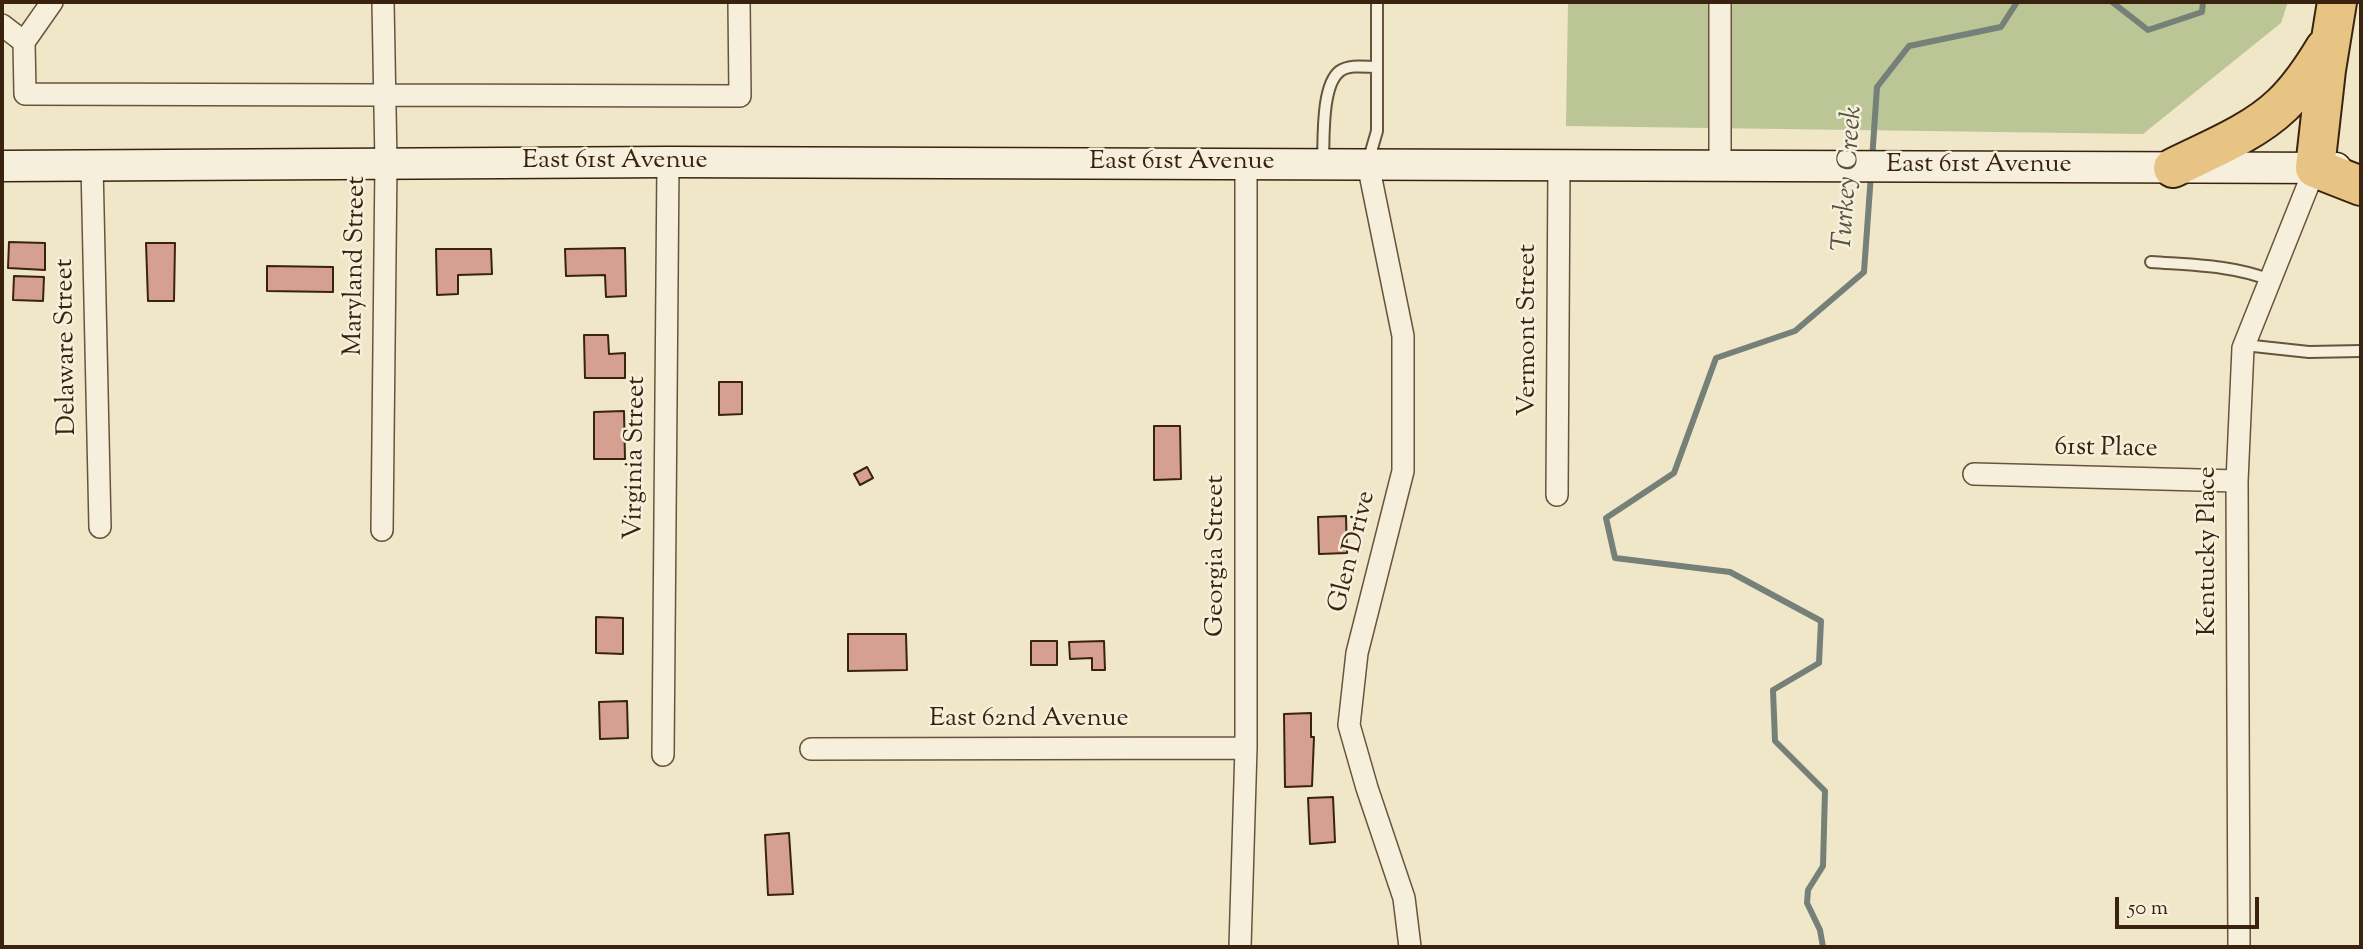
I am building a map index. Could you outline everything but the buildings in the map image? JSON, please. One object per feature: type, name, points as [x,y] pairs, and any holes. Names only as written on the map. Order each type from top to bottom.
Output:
[{"type":"highway","points":[[2337,2],[2315,168],[2361,186]]},
{"type":"highway","points":[[2173,168],[2250,127],[2281,106],[2308,76],[2330,40]]},
{"type":"main road","name":"East 61st Avenue","points":[[2,166],[668,162],[2361,167]]},
{"type":"street","points":[[52,2],[24,42],[24,94],[740,96],[738,2]]},
{"type":"street","name":"Maryland Street","points":[[382,530],[386,163],[383,2]]},
{"type":"street","points":[[1720,2],[1720,166]]},
{"type":"street","points":[[2,25],[24,42]]},
{"type":"street","name":"Virginia Street","points":[[663,755],[668,162]]},
{"type":"street","name":"Georgia Street","points":[[1240,947],[1247,748],[1246,164]]},
{"type":"street","name":"Glen Drive","points":[[1368,164],[1403,336],[1403,471],[1357,653],[1349,725],[1404,898],[1410,947]]},
{"type":"street","name":"Delaware Street","points":[[92,165],[100,527]]},
{"type":"street","name":"Vermont Street","points":[[1557,495],[1559,165]]},
{"type":"street","name":"Kentucky Place","points":[[2239,947],[2237,481],[2244,345],[2315,168]]},
{"type":"street","name":"61st Place","points":[[1974,474],[2237,481]]},
{"type":"street","name":"East 62nd Avenue","points":[[811,749],[1247,748]]},
{"type":"lane","points":[[1368,164],[1377,131],[1377,2]]},
{"type":"lane","points":[[1323,164],[1327,99],[1332,79],[1341,70],[1354,66],[1377,67]]},
{"type":"lane","points":[[2151,262],[2231,269],[2270,280]]},
{"type":"lane","points":[[2244,345],[2309,352],[2361,351]]},
{"type":"green space","points":[[1568,2],[2288,2],[2281,23],[2143,134],[1566,126]]},
{"type":"waterway","name":"Turkey Creek","points":[[1872,160],[1877,87],[1909,46],[2001,27],[2017,2]]},
{"type":"waterway","name":"Turkey Creek","points":[[2112,2],[2148,30],[2202,12],[2203,2]]},
{"type":"waterway","name":"Turkey Creek","points":[[1823,947],[1820,930],[1807,903],[1808,890],[1823,866],[1825,791],[1775,741],[1773,690],[1819,663],[1821,621],[1730,572],[1615,558],[1606,518],[1674,473],[1716,358],[1795,331],[1864,272],[1871,174]]}]
